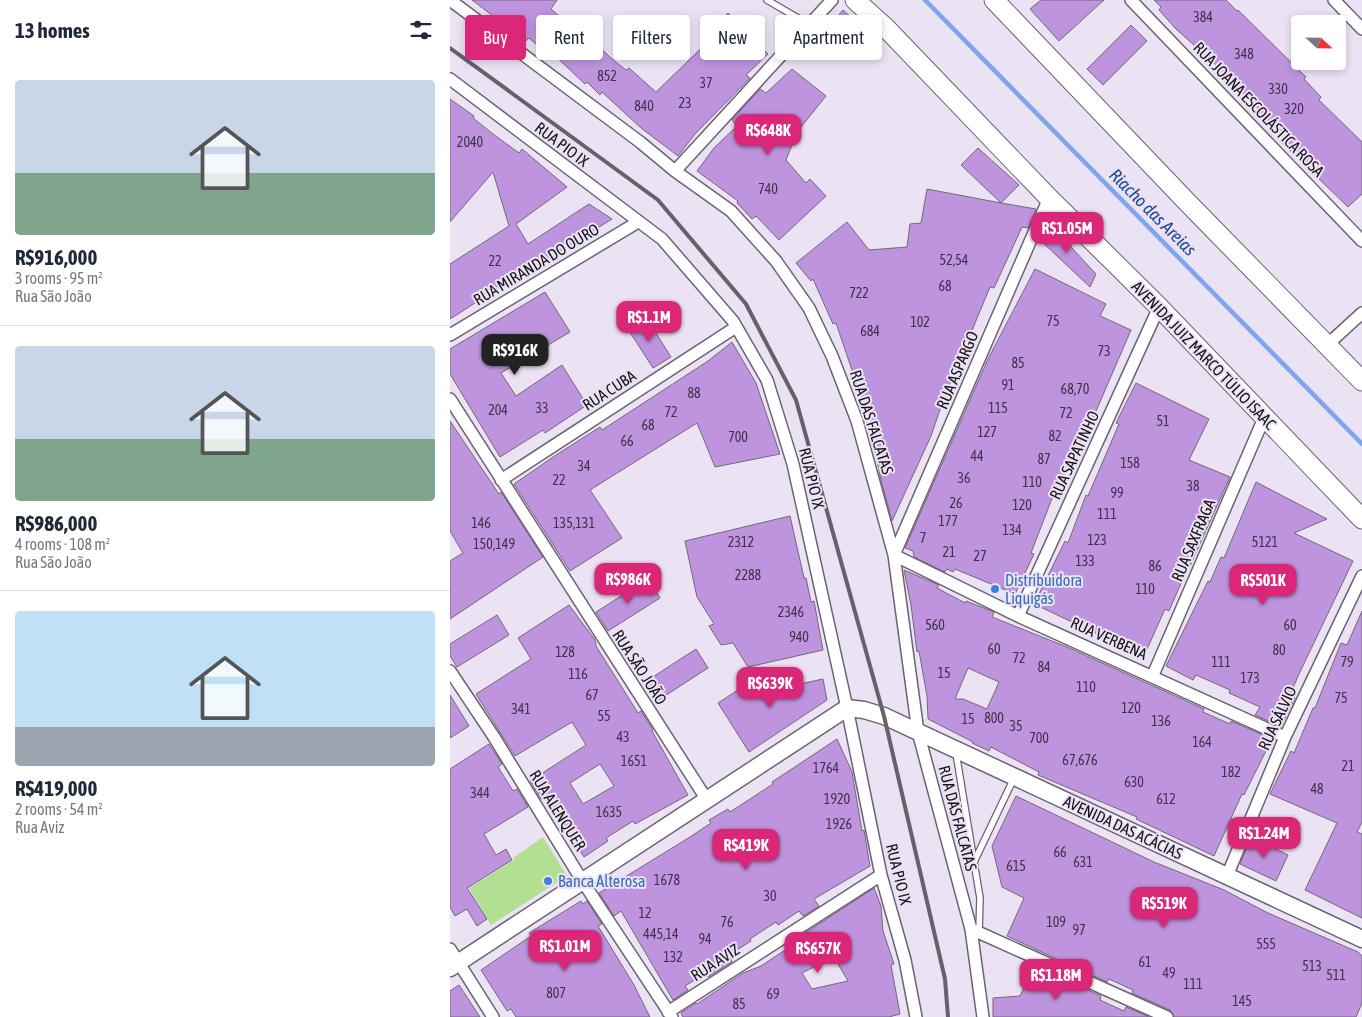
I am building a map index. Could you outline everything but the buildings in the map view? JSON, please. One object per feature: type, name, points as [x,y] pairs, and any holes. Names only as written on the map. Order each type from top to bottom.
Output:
[{"type":"main road","name":"AVENIDA JUIZ MARCO TÚLIO ISAAC","points":[[855,0],[886,28],[1362,519]]},
{"type":"main road","points":[[994,0],[1180,195],[1362,381]]},
{"type":"main road","points":[[453,960],[583,882],[847,708]]},
{"type":"main road","name":"AVENIDA DAS ACÁCIAS","points":[[847,708],[864,710],[884,716],[1362,939]]},
{"type":"street","name":"RUA DAS FALCATAS","points":[[450,0],[640,142],[675,171],[731,211],[776,261],[809,308],[832,356],[857,421],[894,555],[918,732],[975,931],[983,1017]]},
{"type":"street","points":[[819,15],[832,0]]},
{"type":"street","name":"RUA JOANA ESCOLÁSTICA ROSA","points":[[1132,0],[1362,241]]},
{"type":"street","points":[[1334,0],[1362,30]]},
{"type":"street","points":[[675,171],[778,60]]},
{"type":"street","name":"RUA PIO IX","points":[[450,79],[662,239],[692,272],[736,327],[767,380],[793,464],[847,708],[881,875],[905,960],[916,1017]]},
{"type":"street","name":"RUA ASPARGO","points":[[894,555],[1049,198]]},
{"type":"street","name":"RUA MIRANDA DO OURO","points":[[450,335],[638,222]]},
{"type":"street","name":"RUA SAPATINHO","points":[[1018,616],[1159,308]]},
{"type":"street","points":[[1327,345],[1362,313]]},
{"type":"street","name":"RUA CUBA","points":[[500,480],[736,327]]},
{"type":"street","name":"RUA SÃO JOÃO","points":[[450,399],[500,480],[707,800]]},
{"type":"street","name":"RUA SAXFRAGA","points":[[1153,675],[1264,418]]},
{"type":"street","name":"RUA VERBENA","points":[[894,555],[1018,616],[1153,675],[1285,737]]},
{"type":"street","name":"RUA SÁLVIO","points":[[1227,876],[1285,737],[1362,576]]},
{"type":"street","name":"RUA ALENQUER","points":[[450,670],[494,737],[583,882],[670,1015]]},
{"type":"street","name":"RUA AVIZ","points":[[670,1015],[881,875]]},
{"type":"street","points":[[975,931],[1168,1017]]},
{"type":"street","points":[[453,960],[494,1017]]},
{"type":"lane","points":[[767,0],[793,15]]},
{"type":"lane","points":[[956,749],[980,898],[975,931]]},
{"type":"lane","points":[[974,862],[992,828],[1015,776]]},
{"type":"green space","points":[[543,837],[567,876],[491,925],[469,888],[514,860],[513,858]]},
{"type":"waterway","name":"Riacho das Areias","points":[[925,0],[1362,444]]},
{"type":"railway","points":[[450,48],[658,200],[746,304],[796,400],[884,716],[945,979],[948,1017]]},
{"type":"place","name":"Distribuidora Liquigás","points":[[995,589]]},
{"type":"place","name":"Banca Alterosa","points":[[548,881]]}]
